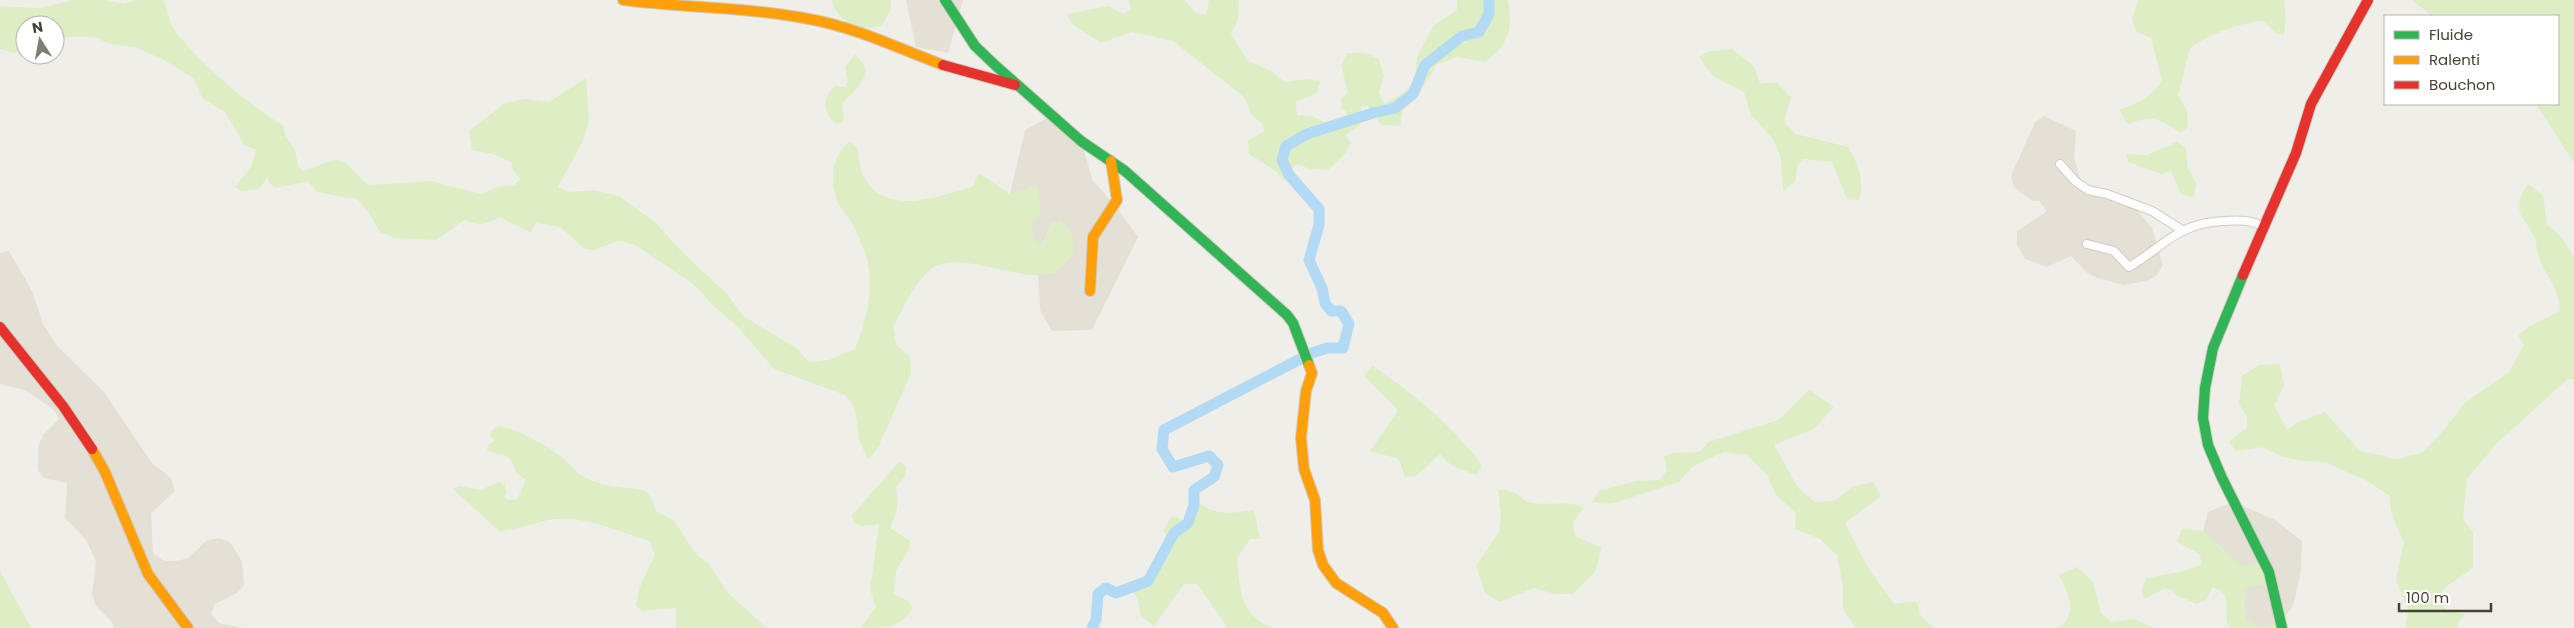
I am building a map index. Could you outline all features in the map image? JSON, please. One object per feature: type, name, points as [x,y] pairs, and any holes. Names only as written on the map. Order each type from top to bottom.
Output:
[{"type":"street","points":[[623,0],[660,5],[777,13],[812,20],[872,38],[953,69],[1019,86]]},
{"type":"street","points":[[945,0],[975,46],[1081,142],[1125,172],[1238,273],[1282,309],[1293,323],[1312,373],[1306,391],[1300,438],[1304,469],[1315,500],[1318,550],[1323,565],[1336,583],[1383,613],[1394,628]]},
{"type":"street","points":[[2282,628],[2271,578],[2213,458],[2206,438],[2204,418],[2205,388],[2213,348],[2263,226],[2296,153],[2316,93],[2368,0]]},
{"type":"street","points":[[1090,291],[1093,237],[1117,200],[1110,161]]},
{"type":"street","points":[[2060,164],[2075,181],[2088,190],[2107,194],[2152,211],[2182,230]]},
{"type":"street","points":[[2088,244],[2114,251],[2129,267],[2182,230],[2204,223],[2252,221],[2263,226]]},
{"type":"street","points":[[0,327],[63,406],[88,442],[105,472],[148,574],[188,628]]},
{"type":"shaded area","points":[[906,0],[963,0],[948,53],[916,47]]},
{"type":"shaded area","points":[[1052,115],[1081,141],[1093,181],[1115,205],[1138,237],[1092,330],[1052,331],[1040,310],[1038,275],[1054,273],[1052,223],[1042,246],[1035,241],[1031,225],[1036,186],[1010,194],[1025,130]]},
{"type":"shaded area","points":[[2044,116],[2076,131],[2074,158],[2081,180],[2097,192],[2129,201],[2152,228],[2163,265],[2157,275],[2147,281],[2124,285],[2097,278],[2087,273],[2071,256],[2047,267],[2025,259],[2017,245],[2017,231],[2047,211],[2039,201],[2032,201],[2014,187],[2011,176],[2035,122]]},
{"type":"shaded area","points":[[9,251],[32,291],[43,324],[58,347],[104,392],[152,463],[171,478],[175,491],[151,513],[153,554],[164,561],[177,561],[188,558],[206,541],[219,538],[230,542],[242,562],[244,585],[237,593],[215,604],[211,614],[219,623],[243,628],[114,628],[112,622],[96,606],[92,595],[96,561],[86,540],[65,518],[67,483],[44,478],[38,470],[38,447],[43,435],[59,419],[54,410],[25,390],[0,384],[0,253]]},
{"type":"shaded area","points":[[2225,505],[2248,508],[2275,520],[2302,541],[2301,571],[2293,606],[2281,622],[2258,628],[2245,619],[2241,566],[2203,531],[2208,512]]},
{"type":"green space","points":[[73,0],[103,0],[125,4],[136,0],[162,0],[174,29],[196,55],[240,95],[284,126],[285,135],[295,150],[298,166],[304,171],[331,161],[340,160],[345,162],[361,179],[370,185],[431,181],[482,194],[497,187],[514,185],[520,179],[512,168],[511,162],[493,154],[472,150],[469,131],[505,103],[526,99],[549,102],[586,78],[589,122],[583,141],[558,187],[568,192],[594,190],[619,196],[656,223],[680,250],[727,294],[743,316],[798,349],[808,362],[829,360],[855,349],[866,315],[870,279],[866,255],[852,223],[837,201],[833,185],[836,161],[844,147],[850,142],[857,148],[863,175],[873,188],[884,196],[898,200],[927,199],[972,187],[979,173],[1010,194],[1036,185],[1041,211],[1031,225],[1035,241],[1043,245],[1052,223],[1060,220],[1068,228],[1072,236],[1074,245],[1073,256],[1055,272],[1039,275],[958,262],[943,264],[925,274],[914,288],[893,326],[896,344],[910,357],[911,373],[879,446],[868,460],[859,440],[855,408],[845,395],[774,369],[738,327],[692,283],[633,244],[618,241],[594,250],[585,249],[560,227],[536,223],[530,232],[508,222],[502,217],[480,225],[464,220],[437,240],[395,238],[380,232],[358,200],[318,192],[307,181],[276,188],[269,183],[268,176],[259,189],[242,191],[235,187],[251,167],[256,150],[244,145],[225,112],[203,99],[193,78],[164,60],[135,47],[110,44],[94,37],[65,38],[65,15],[15,15],[15,53],[0,49],[0,6],[40,8]]},
{"type":"green space","points":[[831,0],[891,0],[891,10],[881,26],[865,28],[850,24],[834,8]]},
{"type":"green space","points":[[1129,0],[1184,0],[1196,13],[1206,14],[1209,0],[1239,0],[1238,20],[1231,34],[1247,60],[1271,71],[1285,82],[1307,79],[1321,81],[1316,93],[1296,102],[1297,115],[1311,116],[1329,124],[1347,117],[1346,111],[1341,108],[1341,99],[1348,92],[1341,65],[1348,53],[1365,53],[1379,59],[1384,76],[1379,93],[1384,104],[1405,92],[1415,80],[1417,57],[1434,25],[1457,10],[1457,0],[1508,0],[1510,20],[1504,43],[1485,62],[1457,57],[1437,64],[1418,96],[1403,110],[1400,126],[1381,125],[1368,106],[1361,106],[1360,125],[1345,135],[1351,143],[1345,154],[1328,170],[1311,169],[1295,164],[1283,181],[1277,172],[1249,154],[1248,140],[1264,132],[1263,125],[1252,115],[1244,97],[1173,41],[1132,32],[1101,43],[1071,23],[1067,14],[1109,6],[1123,14],[1131,10]]},
{"type":"green space","points":[[2138,0],[2284,0],[2286,20],[2284,35],[2277,34],[2264,21],[2235,26],[2216,33],[2190,48],[2178,96],[2187,110],[2188,127],[2181,133],[2167,124],[2156,120],[2144,119],[2128,124],[2119,110],[2149,95],[2162,80],[2151,38],[2137,32],[2132,19]]},
{"type":"green space","points":[[2412,0],[2574,0],[2574,163],[2537,105],[2559,105],[2559,15],[2431,15]]},
{"type":"green space","points":[[1732,49],[1754,66],[1760,84],[1776,82],[1791,97],[1784,122],[1796,134],[1848,147],[1860,172],[1861,192],[1859,200],[1847,199],[1832,162],[1804,159],[1798,164],[1795,182],[1783,191],[1781,158],[1773,139],[1751,115],[1744,92],[1714,77],[1699,57],[1710,51]]},
{"type":"green space","points":[[855,54],[865,67],[864,77],[858,87],[842,104],[844,119],[841,123],[834,123],[826,109],[826,100],[835,86],[845,87],[848,82],[845,67]]},
{"type":"green space","points":[[2177,142],[2186,148],[2187,166],[2196,183],[2194,197],[2181,195],[2171,171],[2161,174],[2128,162],[2126,154],[2147,155]]},
{"type":"green space","points":[[2528,184],[2543,195],[2547,224],[2562,238],[2574,257],[2574,379],[2568,379],[2498,442],[2467,479],[2463,519],[2473,533],[2473,568],[2443,589],[2440,603],[2449,612],[2465,614],[2458,623],[2458,628],[2405,628],[2408,609],[2396,580],[2404,542],[2392,516],[2389,495],[2367,481],[2325,462],[2303,461],[2281,456],[2262,447],[2236,451],[2229,442],[2247,427],[2247,417],[2239,404],[2242,376],[2259,365],[2280,364],[2284,386],[2274,405],[2287,430],[2296,423],[2325,412],[2360,451],[2396,459],[2422,453],[2439,436],[2465,403],[2509,372],[2524,345],[2518,336],[2527,328],[2559,311],[2558,297],[2539,258],[2534,236],[2520,211],[2520,200]]},
{"type":"green space","points":[[1373,366],[1418,399],[1445,423],[1482,465],[1476,475],[1452,466],[1440,454],[1416,476],[1405,477],[1399,459],[1370,451],[1398,411],[1364,375]]},
{"type":"green space","points":[[1809,390],[1834,407],[1814,429],[1774,445],[1799,489],[1815,502],[1834,501],[1854,486],[1873,482],[1881,496],[1845,523],[1867,566],[1894,604],[1916,601],[1921,616],[1934,628],[1856,628],[1843,610],[1843,586],[1837,555],[1820,539],[1795,529],[1796,513],[1776,495],[1767,474],[1746,455],[1724,452],[1692,467],[1679,482],[1611,504],[1592,502],[1599,491],[1637,481],[1659,480],[1667,471],[1664,457],[1673,453],[1699,452],[1709,442],[1778,420]]},
{"type":"green space","points":[[498,426],[522,433],[538,442],[563,458],[580,474],[591,480],[608,486],[637,489],[646,492],[650,496],[656,511],[674,521],[696,554],[709,564],[727,592],[767,628],[676,628],[676,608],[642,611],[636,606],[639,589],[655,554],[649,541],[599,524],[573,519],[548,520],[499,531],[453,489],[459,486],[480,490],[499,482],[505,485],[507,492],[504,498],[510,500],[517,499],[526,480],[516,473],[512,461],[507,456],[487,451],[488,445],[494,441],[490,436],[492,430]]},
{"type":"green space","points":[[900,461],[906,467],[906,475],[895,488],[898,504],[890,528],[910,541],[909,549],[896,571],[894,594],[908,601],[913,608],[903,620],[892,626],[861,628],[876,606],[870,590],[879,524],[862,526],[854,523],[852,515]]},
{"type":"green space","points":[[1498,490],[1511,491],[1528,502],[1540,504],[1565,503],[1584,508],[1573,522],[1575,536],[1602,548],[1595,572],[1573,594],[1555,594],[1534,588],[1499,602],[1485,593],[1476,566],[1499,532],[1501,516]]},
{"type":"green space","points":[[1199,502],[1205,507],[1218,512],[1232,513],[1254,510],[1260,539],[1250,539],[1237,558],[1239,580],[1247,608],[1253,616],[1272,628],[1228,628],[1197,584],[1184,584],[1154,626],[1141,616],[1138,600],[1128,584],[1143,578],[1172,544],[1163,530],[1173,516],[1192,523]]},
{"type":"green space","points":[[2182,529],[2203,531],[2241,566],[2268,560],[2274,583],[2243,588],[2247,598],[2243,603],[2245,618],[2258,628],[2230,628],[2227,623],[2227,606],[2224,596],[2213,587],[2206,600],[2197,604],[2176,595],[2171,589],[2163,589],[2145,599],[2141,591],[2146,578],[2180,572],[2201,565],[2200,554],[2177,542]]},
{"type":"green space","points":[[2077,567],[2093,582],[2101,613],[2111,622],[2134,619],[2154,628],[2059,628],[2069,616],[2070,602],[2066,588],[2059,575]]},
{"type":"green space","points":[[0,571],[31,628],[0,628]]},
{"type":"green space","points":[[2281,622],[2279,628],[2258,628]]},
{"type":"waterway","points":[[1309,354],[1327,348],[1343,348],[1349,324],[1341,311],[1331,311],[1325,303],[1322,288],[1309,260],[1319,225],[1319,209],[1289,175],[1282,160],[1286,146],[1307,134],[1395,108],[1413,94],[1425,65],[1462,36],[1479,32],[1489,14],[1489,0]]},
{"type":"waterway","points":[[1092,628],[1096,620],[1098,594],[1106,588],[1116,593],[1148,581],[1174,533],[1188,523],[1194,505],[1194,490],[1214,477],[1218,465],[1209,456],[1173,467],[1162,449],[1164,430],[1302,358]]},
{"type":"traffic: fast","points":[[945,0],[975,46],[996,66],[1081,141],[1125,171],[1287,315],[1293,323],[1309,365]]},
{"type":"traffic: fast","points":[[2243,275],[2213,348],[2205,388],[2203,418],[2208,445],[2222,478],[2269,572],[2282,628]]},
{"type":"traffic: slow","points":[[623,0],[763,12],[809,19],[843,27],[943,65]]},
{"type":"traffic: slow","points":[[1090,291],[1093,237],[1117,200],[1111,161]]},
{"type":"traffic: slow","points":[[1309,365],[1312,373],[1306,391],[1301,438],[1304,469],[1315,500],[1318,550],[1323,565],[1336,583],[1383,613],[1393,628]]},
{"type":"traffic: slow","points":[[92,449],[105,472],[148,574],[188,628]]},
{"type":"traffic: jam","points":[[2243,275],[2296,153],[2311,104],[2368,0]]},
{"type":"traffic: jam","points":[[943,65],[1015,85]]},
{"type":"traffic: jam","points":[[0,327],[63,406],[92,449]]}]
